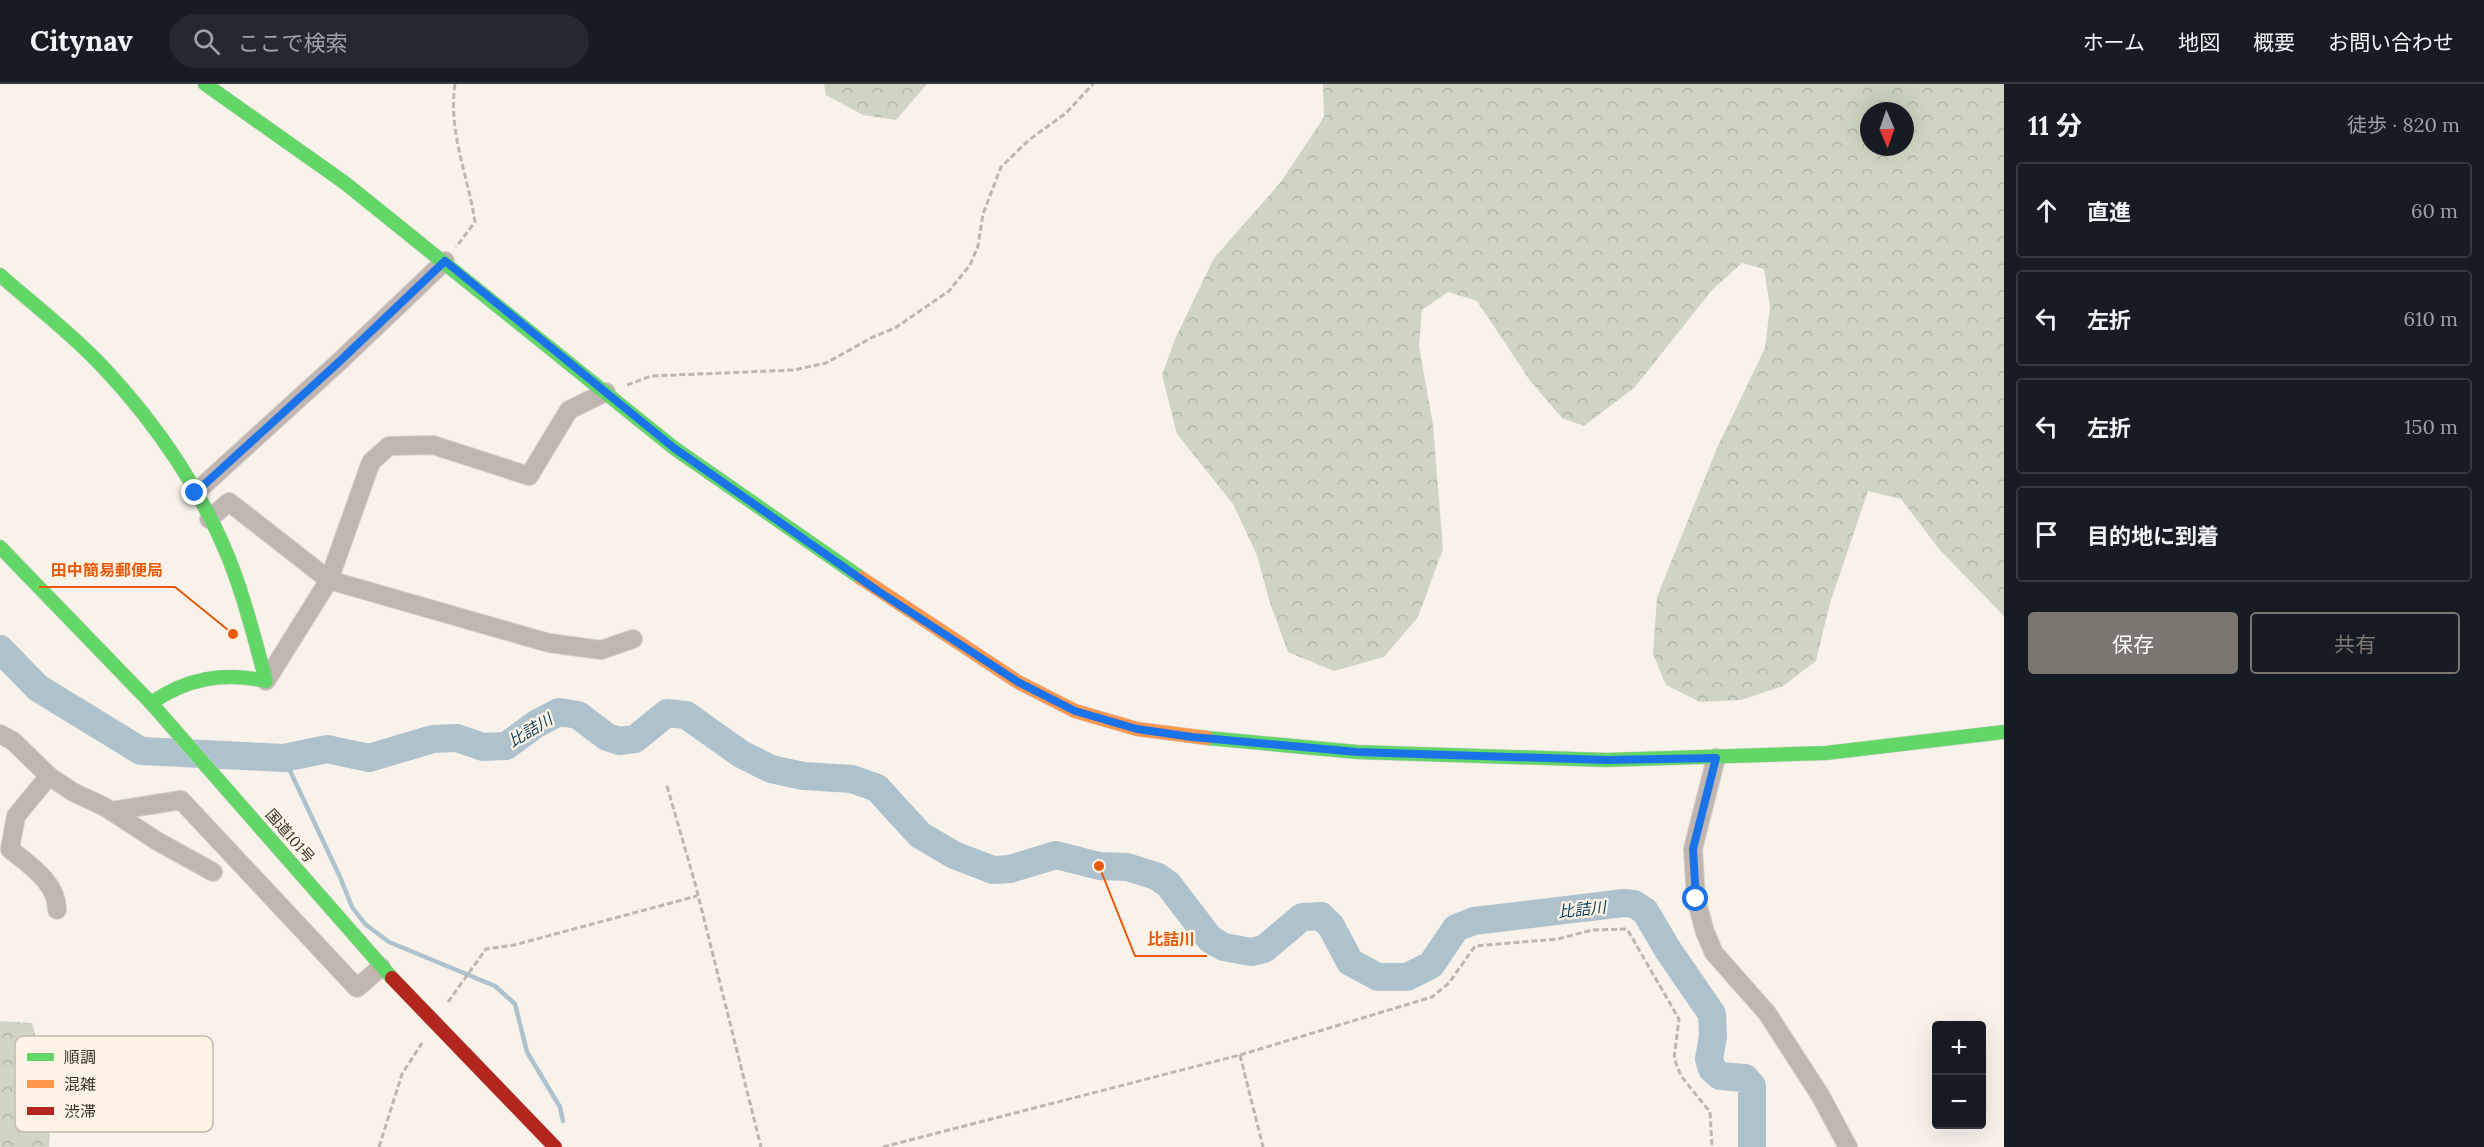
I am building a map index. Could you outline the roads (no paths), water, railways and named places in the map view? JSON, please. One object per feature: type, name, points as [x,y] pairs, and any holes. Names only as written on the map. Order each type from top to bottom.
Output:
[{"type":"main road","points":[[205,84],[345,183],[445,261],[674,448],[878,591],[1018,682],[1075,711],[1137,729],[1192,737],[1357,752],[1606,760],[1716,758],[1847,751],[2004,732]]},
{"type":"main road","points":[[0,275],[80,344],[130,396],[165,441],[209,519],[236,579],[266,681]]},
{"type":"main road","name":"国道101号","points":[[0,547],[151,703],[381,967],[555,1147]]},
{"type":"main road","points":[[151,703],[171,687],[213,676],[243,675],[266,681]]},
{"type":"street","points":[[195,493],[340,361],[445,261]]},
{"type":"street","points":[[266,681],[329,580],[371,462],[389,446],[433,444],[530,476],[568,410],[606,392]]},
{"type":"street","points":[[209,519],[229,502],[329,580],[549,643],[602,650],[633,639]]},
{"type":"street","points":[[0,734],[13,741],[49,776],[73,792],[112,811],[157,842],[213,872]]},
{"type":"street","points":[[1716,758],[1693,849],[1696,899],[1705,932],[1714,954],[1773,1022],[1820,1095],[1848,1147]]},
{"type":"street","points":[[49,776],[16,816],[10,849],[43,877],[57,897],[57,910]]},
{"type":"street","points":[[112,811],[181,800],[357,988],[381,967]]},
{"type":"waterway","name":"比詰川","points":[[0,649],[38,688],[141,751],[284,758],[327,749],[369,758],[433,739],[457,738],[483,747],[506,746],[536,724],[559,712],[578,715],[607,737],[619,741],[635,739],[667,713],[686,715],[741,754],[771,769],[803,776],[852,779],[877,788],[920,835],[954,855],[993,870],[1010,869],[1056,855],[1099,866],[1127,867],[1156,876],[1168,884],[1210,939],[1224,947],[1251,952],[1264,949],[1302,917],[1321,916],[1331,926],[1350,962],[1378,977],[1407,977],[1431,965],[1456,928],[1474,921],[1624,903],[1634,904],[1645,911],[1668,950],[1712,1014],[1713,1036],[1709,1059],[1712,1069],[1720,1076],[1745,1078],[1752,1086],[1752,1147]]},
{"type":"waterway","points":[[284,758],[352,907],[365,924],[389,942],[495,986],[515,1004],[527,1052],[560,1107],[563,1121]]},
{"type":"place","name":"田中簡易郵便局","points":[[233,634]]},
{"type":"place","name":"比詰川","points":[[1099,866]]}]
